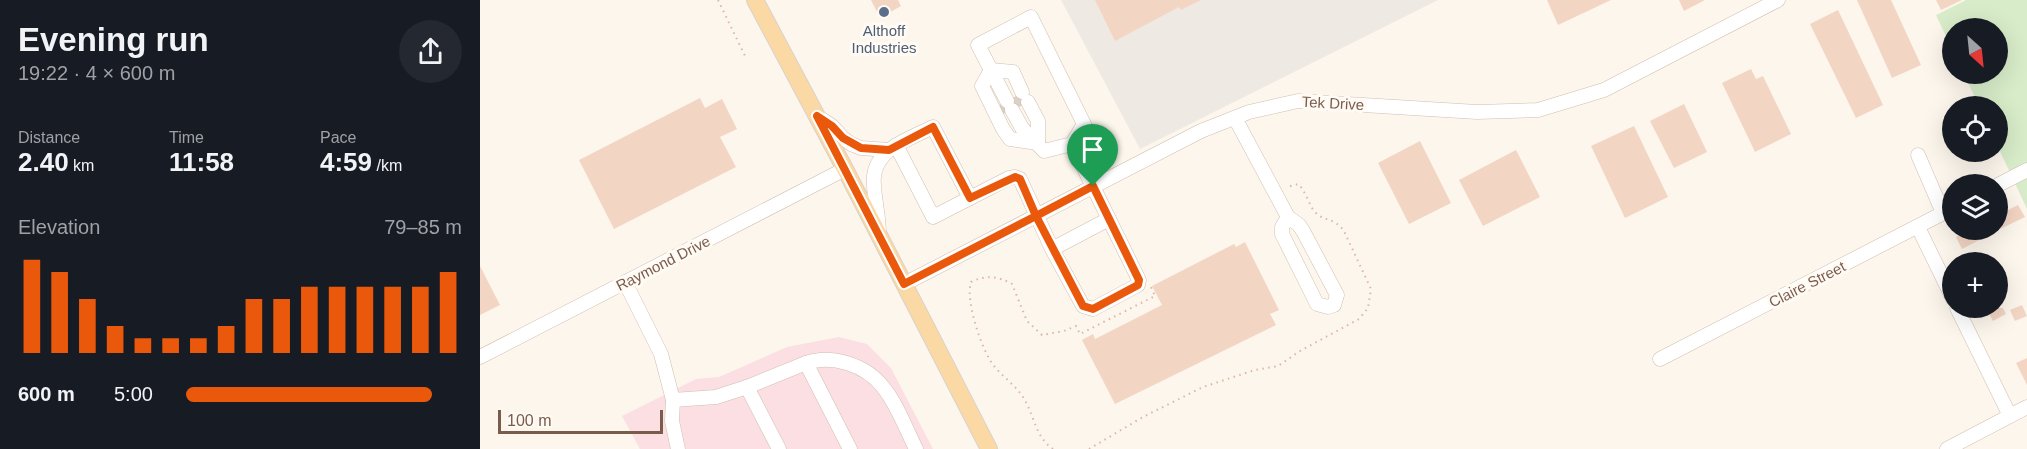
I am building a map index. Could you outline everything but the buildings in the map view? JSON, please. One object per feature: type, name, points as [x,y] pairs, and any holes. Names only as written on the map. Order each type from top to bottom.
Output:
[{"type":"main road","points":[[754,0],[845,169],[989,449]]},
{"type":"street","name":"Tek Drive","points":[[904,284],[1201,131],[1249,112],[1298,101],[1477,112],[1538,110],[1604,90],[1778,0]]},
{"type":"street","points":[[991,70],[1012,72],[1014,103],[1016,132],[1038,143],[1044,150],[1072,144],[1084,124],[1031,17],[978,45],[991,70],[991,86],[1014,103],[1038,121],[1038,143]]},
{"type":"street","points":[[991,70],[982,86],[1010,139],[1038,143]]},
{"type":"street","points":[[817,116],[832,126],[851,144],[861,148],[893,147]]},
{"type":"street","points":[[1235,118],[1288,217],[1303,231],[1337,295],[1334,305],[1328,308],[1317,304],[1282,234],[1282,227],[1288,217]]},
{"type":"street","points":[[879,236],[874,175],[877,165],[893,147],[933,127],[970,198]]},
{"type":"street","points":[[893,147],[933,217],[1015,177],[1020,179],[1052,249],[1083,306],[1093,309],[1138,285],[1139,282],[1072,144]]},
{"type":"street","points":[[1918,155],[1942,199]]},
{"type":"street","name":"Raymond Drive","points":[[480,357],[845,169]]},
{"type":"street","points":[[2008,180],[2027,170]]},
{"type":"street","name":"Claire Street","points":[[1660,359],[1942,213]]},
{"type":"street","points":[[1052,249],[1109,219]]},
{"type":"street","points":[[1918,227],[1942,276]]},
{"type":"street","points":[[625,282],[660,354],[673,400],[672,421],[678,449]]},
{"type":"street","points":[[1962,318],[2010,416]]},
{"type":"street","points":[[673,400],[716,397],[815,360],[834,360],[853,365],[870,375],[883,387],[916,449]]},
{"type":"street","points":[[806,363],[850,449]]},
{"type":"street","points":[[747,387],[779,449]]},
{"type":"street","points":[[1947,449],[2027,407]]},
{"type":"path","points":[[718,0],[746,58]]},
{"type":"path","points":[[1089,449],[1143,417],[1203,387],[1255,369],[1278,366],[1300,351],[1359,319],[1368,308],[1371,289],[1338,224],[1314,212],[1303,188],[1298,184],[1276,194]]},
{"type":"path","points":[[1053,449],[1040,436],[1023,397],[993,365],[983,345],[972,309],[971,282],[985,277],[995,277],[1012,284],[1027,321],[1042,335],[1064,332],[1076,326],[1080,334],[1155,296],[1149,282],[1139,282]]},
{"type":"shaded area","points":[[1061,0],[1438,0],[1140,149]]},
{"type":"shaded area","points":[[839,337],[867,344],[891,368],[933,449],[640,449],[622,416],[696,379],[719,377],[787,347]]},
{"type":"green space","points":[[1966,0],[2027,0],[2027,209],[2005,162],[2008,162],[2008,96],[1974,96],[1969,84],[2008,84],[2008,18],[1942,18],[1942,28],[1936,15]]},
{"type":"tunnel","points":[[1016,96],[1021,106]]},
{"type":"tunnel","points":[[1000,105],[1005,113]]},
{"type":"place","name":"Althoff Industries","points":[[884,12]]},
{"type":"route","points":[[1093,186],[1036,216],[1020,179],[1015,177],[970,198],[933,127],[889,150],[861,148],[851,144],[832,126],[817,116],[904,284],[1036,216],[1083,306],[1093,309],[1138,285],[1139,282],[1093,186]]}]
